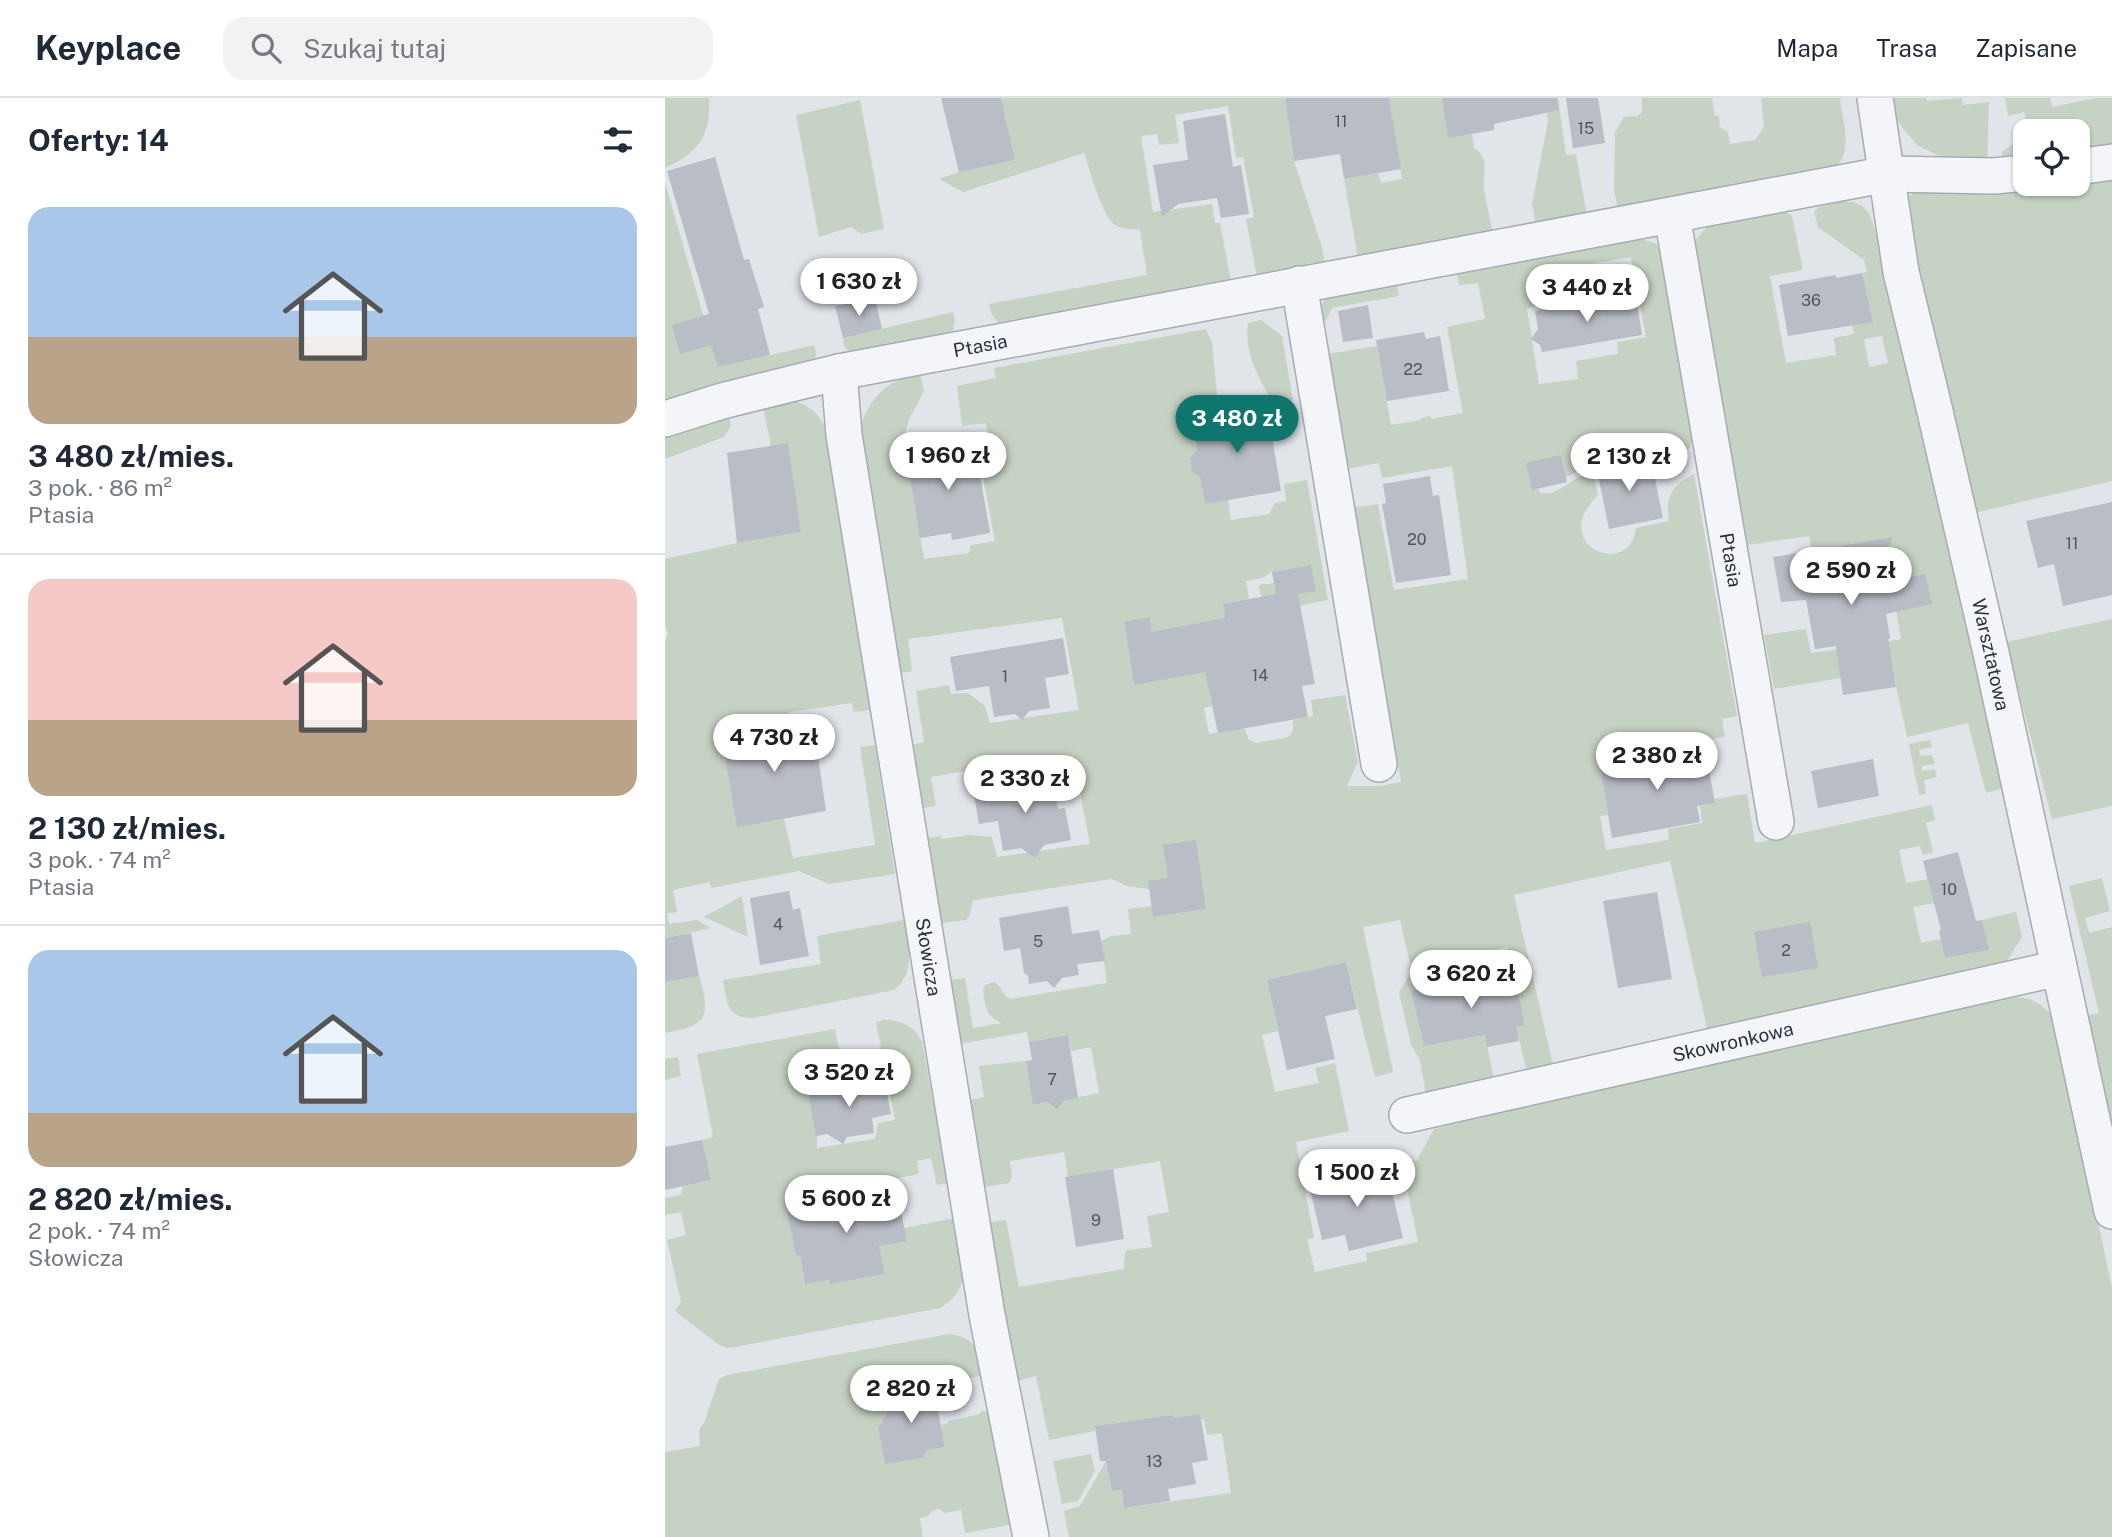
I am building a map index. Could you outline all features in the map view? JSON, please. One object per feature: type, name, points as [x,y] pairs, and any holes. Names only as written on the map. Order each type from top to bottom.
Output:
[{"type":"street","name":"Warsztatowa","points":[[1875,98],[1901,272],[1985,626],[2112,1211]]},
{"type":"street","points":[[2090,165],[2112,162]]},
{"type":"street","name":"Ptasia","points":[[665,419],[722,401],[839,372],[1888,174],[2013,174]]},
{"type":"street","name":"Ptasia","points":[[1672,215],[1776,822]]},
{"type":"street","points":[[1299,284],[1379,764]]},
{"type":"street","name":"Słowicza","points":[[839,372],[844,435],[986,1315],[1031,1537]]},
{"type":"street","name":"Skowronkowa","points":[[1407,1115],[2059,968]]},
{"type":"green space","points":[[665,98],[709,98],[709,111],[701,141],[687,156],[665,168]]},
{"type":"green space","points":[[1001,98],[1285,98],[1294,161],[1325,264],[1257,277],[1246,219],[1254,217],[1243,157],[1236,158],[1228,106],[1175,115],[1179,143],[1159,145],[1157,134],[1141,136],[1153,212],[1212,204],[1215,223],[1220,223],[1231,282],[1001,326],[992,315],[989,304],[1147,275],[1140,230],[1119,227],[1106,214],[1084,153],[963,192],[939,179],[1015,160]]},
{"type":"green space","points":[[1389,98],[1442,98],[1448,137],[1472,134],[1474,148],[1484,161],[1484,189],[1493,233],[1358,258],[1344,179],[1378,173],[1381,183],[1402,179]]},
{"type":"green space","points":[[1545,98],[1558,98],[1566,155],[1576,154],[1587,216],[1536,225],[1532,204],[1548,121]]},
{"type":"green space","points":[[1642,98],[1712,98],[1715,116],[1719,116],[1720,127],[1728,132],[1730,144],[1755,140],[1764,127],[1761,98],[1840,98],[1845,135],[1844,153],[1835,168],[1618,210],[1614,189],[1615,132],[1624,117],[1638,116],[1642,112]]},
{"type":"green space","points":[[1893,98],[1926,98],[1927,101],[1962,98],[1963,105],[1989,102],[1987,163],[1947,160],[1917,145],[1896,117]]},
{"type":"green space","points":[[2005,98],[2050,98],[2052,107],[2097,98],[2112,98],[2112,145],[2090,149],[2090,119],[2025,119],[2024,112],[2008,116]]},
{"type":"green space","points":[[860,100],[884,229],[861,234],[851,227],[819,237],[796,115]]},
{"type":"green space","points":[[2013,143],[2013,163],[2002,163],[2002,152]]},
{"type":"green space","points":[[2112,172],[2112,481],[1974,513],[1910,272],[1907,199],[1916,190],[2013,185],[2013,196],[2090,196],[2090,180]]},
{"type":"green space","points":[[665,182],[718,367],[814,345],[815,362],[665,405]]},
{"type":"green space","points":[[1843,201],[1856,203],[1865,208],[1873,223],[2004,788],[1986,793],[1968,723],[1907,737],[1894,676],[1871,645],[1901,639],[1896,609],[1887,610],[1875,540],[1812,550],[1809,536],[1747,545],[1693,243],[1711,225],[1786,212],[1792,216],[1803,270],[1770,276],[1786,363],[1836,355],[1834,338],[1854,334],[1851,318],[1871,314],[1862,273],[1867,272],[1864,260],[1818,227],[1814,212],[1819,207]],"holes":[[[1882,336],[1888,363],[1869,367],[1864,339]]]},
{"type":"green space","points":[[1640,239],[1655,243],[1662,251],[1694,433],[1690,448],[1681,449],[1658,437],[1616,443],[1619,459],[1591,465],[1566,477],[1561,455],[1532,490],[1538,489],[1540,493],[1554,492],[1579,477],[1593,474],[1598,495],[1584,513],[1581,529],[1586,542],[1596,550],[1608,554],[1621,552],[1631,543],[1636,528],[1669,521],[1669,498],[1675,487],[1694,474],[1737,716],[1722,719],[1725,737],[1704,740],[1705,748],[1600,766],[1608,815],[1600,816],[1606,850],[1669,840],[1668,829],[1702,823],[1700,806],[1715,803],[1714,799],[1747,794],[1755,843],[1932,805],[1935,820],[1926,823],[1933,852],[1923,855],[1920,846],[1899,850],[1906,883],[1928,879],[1934,903],[1913,907],[1921,943],[1941,939],[1946,958],[1988,950],[1982,920],[2016,912],[2022,937],[2005,964],[1707,1028],[1670,861],[1514,895],[1553,1065],[1527,1071],[1516,1027],[1525,1024],[1507,947],[1424,964],[1429,987],[1411,991],[1424,1046],[1485,1035],[1494,1079],[1426,1095],[1420,1060],[1411,1045],[1399,992],[1412,971],[1400,920],[1363,927],[1393,1072],[1375,1077],[1346,962],[1267,980],[1278,1031],[1262,1035],[1275,1092],[1319,1083],[1315,1068],[1335,1063],[1349,1131],[1296,1142],[1314,1238],[1307,1239],[1315,1272],[1367,1261],[1366,1253],[1418,1242],[1400,1153],[1416,1162],[1434,1129],[1986,999],[2026,998],[2041,1005],[2056,1021],[2112,1288],[2112,1537],[1069,1537],[1064,1511],[1080,1506],[1106,1461],[1112,1491],[1122,1490],[1125,1508],[1231,1493],[1222,1433],[1207,1435],[1204,1419],[1201,1419],[1200,1414],[1174,1418],[1173,1415],[1130,1425],[1129,1421],[1095,1426],[1095,1431],[1049,1440],[1036,1376],[1016,1381],[985,1223],[1006,1220],[1019,1287],[1124,1269],[1125,1252],[1152,1247],[1147,1216],[1169,1212],[1160,1161],[1068,1177],[1064,1152],[1010,1161],[1012,1177],[1009,1183],[979,1188],[965,1101],[984,1097],[979,1066],[1026,1061],[1034,1105],[1049,1102],[1054,1107],[1060,1106],[1064,1100],[1099,1093],[1091,1047],[1071,1051],[1068,1035],[1029,1042],[1027,1032],[954,1045],[944,981],[965,978],[973,1028],[1002,1023],[987,1010],[983,990],[985,985],[994,982],[1010,999],[1107,983],[1101,941],[1111,936],[1131,934],[1128,909],[1152,906],[1154,917],[1206,909],[1201,874],[1149,889],[1127,886],[1112,879],[980,899],[973,901],[966,920],[934,924],[921,839],[969,835],[992,837],[997,857],[1090,844],[1078,781],[1049,785],[1046,771],[995,779],[996,788],[970,793],[967,771],[931,777],[936,806],[917,809],[907,746],[924,742],[916,691],[949,685],[951,694],[968,693],[985,706],[990,723],[1079,710],[1062,618],[908,639],[912,671],[896,674],[860,427],[869,407],[882,391],[899,380],[920,374],[924,391],[909,419],[903,440],[924,559],[969,553],[971,545],[995,541],[983,477],[990,459],[986,423],[962,426],[957,386],[996,378],[994,368],[1206,329],[1212,342],[1217,394],[1212,396],[1217,431],[1190,458],[1192,472],[1200,477],[1205,504],[1228,500],[1231,520],[1269,514],[1275,503],[1286,501],[1284,484],[1307,480],[1328,600],[1264,612],[1259,585],[1274,583],[1277,597],[1316,590],[1311,565],[1272,572],[1262,578],[1246,581],[1249,599],[1223,604],[1225,618],[1201,648],[1212,706],[1204,708],[1209,734],[1244,728],[1249,740],[1256,743],[1288,737],[1293,731],[1293,720],[1313,716],[1311,700],[1345,695],[1358,762],[1347,786],[1381,786],[1401,782],[1353,508],[1378,504],[1394,590],[1468,579],[1452,466],[1382,478],[1379,463],[1340,470],[1317,314],[1328,296],[1397,284],[1399,296],[1332,308],[1322,329],[1327,354],[1377,346],[1391,425],[1430,416],[1431,419],[1463,413],[1447,327],[1485,319],[1478,283],[1459,285],[1457,272]],"holes":[[[1631,257],[1646,337],[1617,342],[1618,354],[1576,361],[1578,379],[1539,384],[1527,308],[1537,306],[1543,291],[1555,283],[1553,270]],[[1150,618],[1160,680],[1134,684],[1124,623]]]},
{"type":"green space","points":[[953,312],[955,321],[952,335],[851,354],[844,346],[843,338]]},
{"type":"green space","points":[[1261,320],[1282,336],[1293,400],[1273,402],[1253,364],[1248,344],[1248,323]]},
{"type":"green space","points":[[789,400],[810,408],[824,425],[870,710],[854,712],[852,703],[789,712],[790,725],[721,736],[737,826],[784,819],[793,858],[875,845],[860,747],[875,745],[895,874],[829,884],[799,871],[711,888],[710,882],[673,890],[677,912],[667,914],[669,924],[697,920],[711,928],[665,938],[665,643],[668,633],[665,625],[665,559],[801,532],[788,444],[771,446],[764,411],[764,408]]},
{"type":"green space","points":[[727,416],[731,426],[724,437],[665,459],[665,437]]},
{"type":"green space","points":[[2112,619],[2112,806],[2052,819],[2006,642]]},
{"type":"green space","points":[[1806,629],[1811,653],[1868,645],[1873,673],[1774,689],[1764,635]]},
{"type":"green space","points":[[1930,740],[1932,747],[1919,750],[1920,756],[1932,755],[1935,764],[1922,766],[1922,771],[1935,769],[1937,777],[1924,780],[1926,794],[1919,795],[1909,744]]},
{"type":"green space","points":[[2102,878],[2110,911],[2085,918],[2089,933],[2112,927],[2112,1144],[2083,1017],[2099,1013],[2069,886]]},
{"type":"green space","points":[[742,896],[748,937],[704,917]]},
{"type":"green space","points":[[904,920],[909,948],[908,967],[906,975],[894,990],[753,1018],[737,1015],[729,1008],[723,980],[821,964],[817,936]]},
{"type":"green space","points":[[699,976],[705,1001],[702,1017],[689,1027],[665,1033],[665,982]]},
{"type":"green space","points":[[884,1020],[907,1025],[922,1042],[948,1183],[937,1185],[931,1158],[917,1161],[919,1174],[785,1199],[796,1255],[800,1255],[805,1284],[829,1280],[830,1284],[885,1274],[879,1246],[907,1240],[904,1228],[955,1218],[964,1268],[959,1289],[952,1299],[940,1308],[735,1347],[719,1345],[675,1311],[681,1302],[667,1240],[686,1235],[681,1212],[665,1215],[665,1198],[681,1195],[683,1186],[711,1180],[702,1140],[713,1137],[697,1054],[835,1029],[842,1066],[835,1078],[834,1095],[817,1138],[817,1148],[875,1139],[878,1123],[895,1120],[876,1022]]},
{"type":"green space","points":[[678,1057],[681,1076],[665,1080],[665,1059]]},
{"type":"green space","points":[[949,1334],[971,1342],[986,1375],[885,1395],[888,1412],[878,1428],[885,1464],[923,1458],[927,1450],[945,1447],[941,1425],[993,1410],[1015,1524],[965,1533],[961,1510],[945,1513],[939,1509],[920,1518],[923,1537],[665,1537],[665,1452],[700,1446],[699,1430],[719,1379],[727,1375]]},
{"type":"green space","points":[[1091,1454],[1095,1471],[1078,1501],[1062,1504],[1053,1461]]},
{"type":"building","points":[[941,98],[1001,98],[1015,160],[959,172]]},
{"type":"building","points":[[1285,98],[1389,98],[1401,169],[1344,179],[1340,154],[1294,161]]},
{"type":"building","points":[[1442,98],[1557,98],[1559,110],[1494,124],[1494,130],[1448,138]]},
{"type":"building","points":[[1566,98],[1598,98],[1605,143],[1573,148]]},
{"type":"building","points":[[1225,114],[1233,167],[1241,165],[1249,214],[1221,218],[1217,198],[1178,204],[1162,217],[1153,165],[1188,160],[1183,121]]},
{"type":"building","points":[[715,157],[744,260],[749,259],[764,307],[758,309],[770,355],[718,367],[711,345],[680,354],[672,325],[709,314],[667,171]]},
{"type":"building","points":[[1862,273],[1873,322],[1788,336],[1779,285]]},
{"type":"building","points":[[1636,296],[1642,335],[1542,352],[1540,345],[1531,339],[1538,329],[1535,311]]},
{"type":"building","points":[[875,298],[882,329],[843,338],[835,306]]},
{"type":"building","points":[[1368,305],[1373,338],[1343,342],[1338,311]]},
{"type":"building","points":[[1424,332],[1426,339],[1440,336],[1449,391],[1387,401],[1376,340]]},
{"type":"building","points":[[1266,400],[1281,491],[1205,504],[1200,477],[1192,472],[1190,458],[1197,450],[1195,434],[1217,431],[1214,408]]},
{"type":"building","points":[[974,441],[990,533],[952,540],[951,533],[920,538],[906,454]]},
{"type":"building","points":[[788,443],[801,532],[737,543],[727,453]]},
{"type":"building","points":[[1561,455],[1567,482],[1532,490],[1526,463]]},
{"type":"building","points":[[1645,456],[1649,474],[1654,474],[1663,518],[1609,529],[1596,465]]},
{"type":"building","points":[[1430,476],[1433,496],[1439,495],[1451,575],[1396,583],[1382,504],[1386,503],[1383,484]]},
{"type":"building","points":[[2112,502],[2112,595],[2063,606],[2054,564],[2038,568],[2026,521]]},
{"type":"building","points":[[1893,537],[1870,586],[1925,574],[1932,604],[1886,614],[1896,687],[1843,695],[1836,646],[1815,649],[1806,600],[1781,602],[1773,557]]},
{"type":"building","points":[[1311,565],[1316,591],[1298,594],[1315,684],[1302,686],[1308,717],[1218,733],[1205,672],[1134,685],[1124,622],[1150,617],[1152,632],[1225,618],[1223,604],[1276,594],[1272,572]]},
{"type":"building","points":[[1063,638],[1069,674],[1045,678],[1050,708],[1029,711],[1022,720],[1015,714],[994,717],[989,686],[956,691],[950,657]]},
{"type":"building","points":[[813,721],[826,811],[737,827],[721,736]]},
{"type":"building","points":[[1705,748],[1715,803],[1697,806],[1700,822],[1612,838],[1600,766]]},
{"type":"building","points":[[1873,759],[1879,796],[1818,808],[1811,771]]},
{"type":"building","points":[[1044,775],[1046,790],[1054,788],[1058,809],[1065,808],[1071,840],[1044,845],[1035,858],[1021,848],[1003,851],[998,821],[979,824],[974,795],[1005,790],[1003,781]]},
{"type":"building","points":[[1196,840],[1206,909],[1153,917],[1148,881],[1168,878],[1163,845]]},
{"type":"building","points":[[1958,852],[1976,921],[1982,920],[1989,950],[1945,958],[1939,931],[1941,930],[1923,861]]},
{"type":"building","points":[[789,891],[793,910],[800,908],[809,956],[760,965],[750,898]]},
{"type":"building","points":[[1657,892],[1672,979],[1618,988],[1603,901]]},
{"type":"building","points":[[1068,906],[1072,934],[1099,930],[1105,961],[1077,964],[1079,975],[1062,978],[1054,988],[1047,981],[1029,984],[1028,976],[1024,973],[1020,948],[1004,951],[999,918]]},
{"type":"building","points":[[1810,922],[1818,968],[1762,977],[1754,932]]},
{"type":"building","points":[[691,933],[699,976],[665,982],[665,938]]},
{"type":"building","points":[[1346,962],[1357,1009],[1325,1016],[1335,1059],[1287,1070],[1267,980]]},
{"type":"building","points":[[1513,969],[1525,1025],[1516,1027],[1519,1041],[1487,1047],[1485,1035],[1424,1046],[1411,991]]},
{"type":"building","points":[[1068,1035],[1078,1098],[1065,1100],[1057,1109],[1048,1102],[1033,1105],[1026,1061],[1032,1060],[1029,1042]]},
{"type":"building","points":[[884,1078],[891,1114],[872,1118],[874,1133],[847,1137],[843,1144],[827,1134],[816,1136],[808,1092]]},
{"type":"building","points":[[702,1140],[711,1180],[665,1190],[665,1147]]},
{"type":"building","points":[[1386,1167],[1403,1238],[1349,1251],[1345,1235],[1322,1240],[1309,1185]]},
{"type":"building","points":[[1113,1169],[1124,1239],[1076,1247],[1065,1177]]},
{"type":"building","points":[[896,1187],[907,1241],[879,1246],[885,1274],[830,1284],[829,1280],[805,1284],[800,1255],[796,1256],[786,1206]]},
{"type":"building","points":[[933,1385],[945,1447],[927,1450],[923,1458],[885,1464],[878,1428],[888,1412],[885,1395]]},
{"type":"building","points":[[1200,1414],[1208,1460],[1192,1463],[1196,1484],[1168,1489],[1170,1501],[1124,1508],[1122,1490],[1112,1491],[1106,1461],[1100,1461],[1095,1426]]}]
